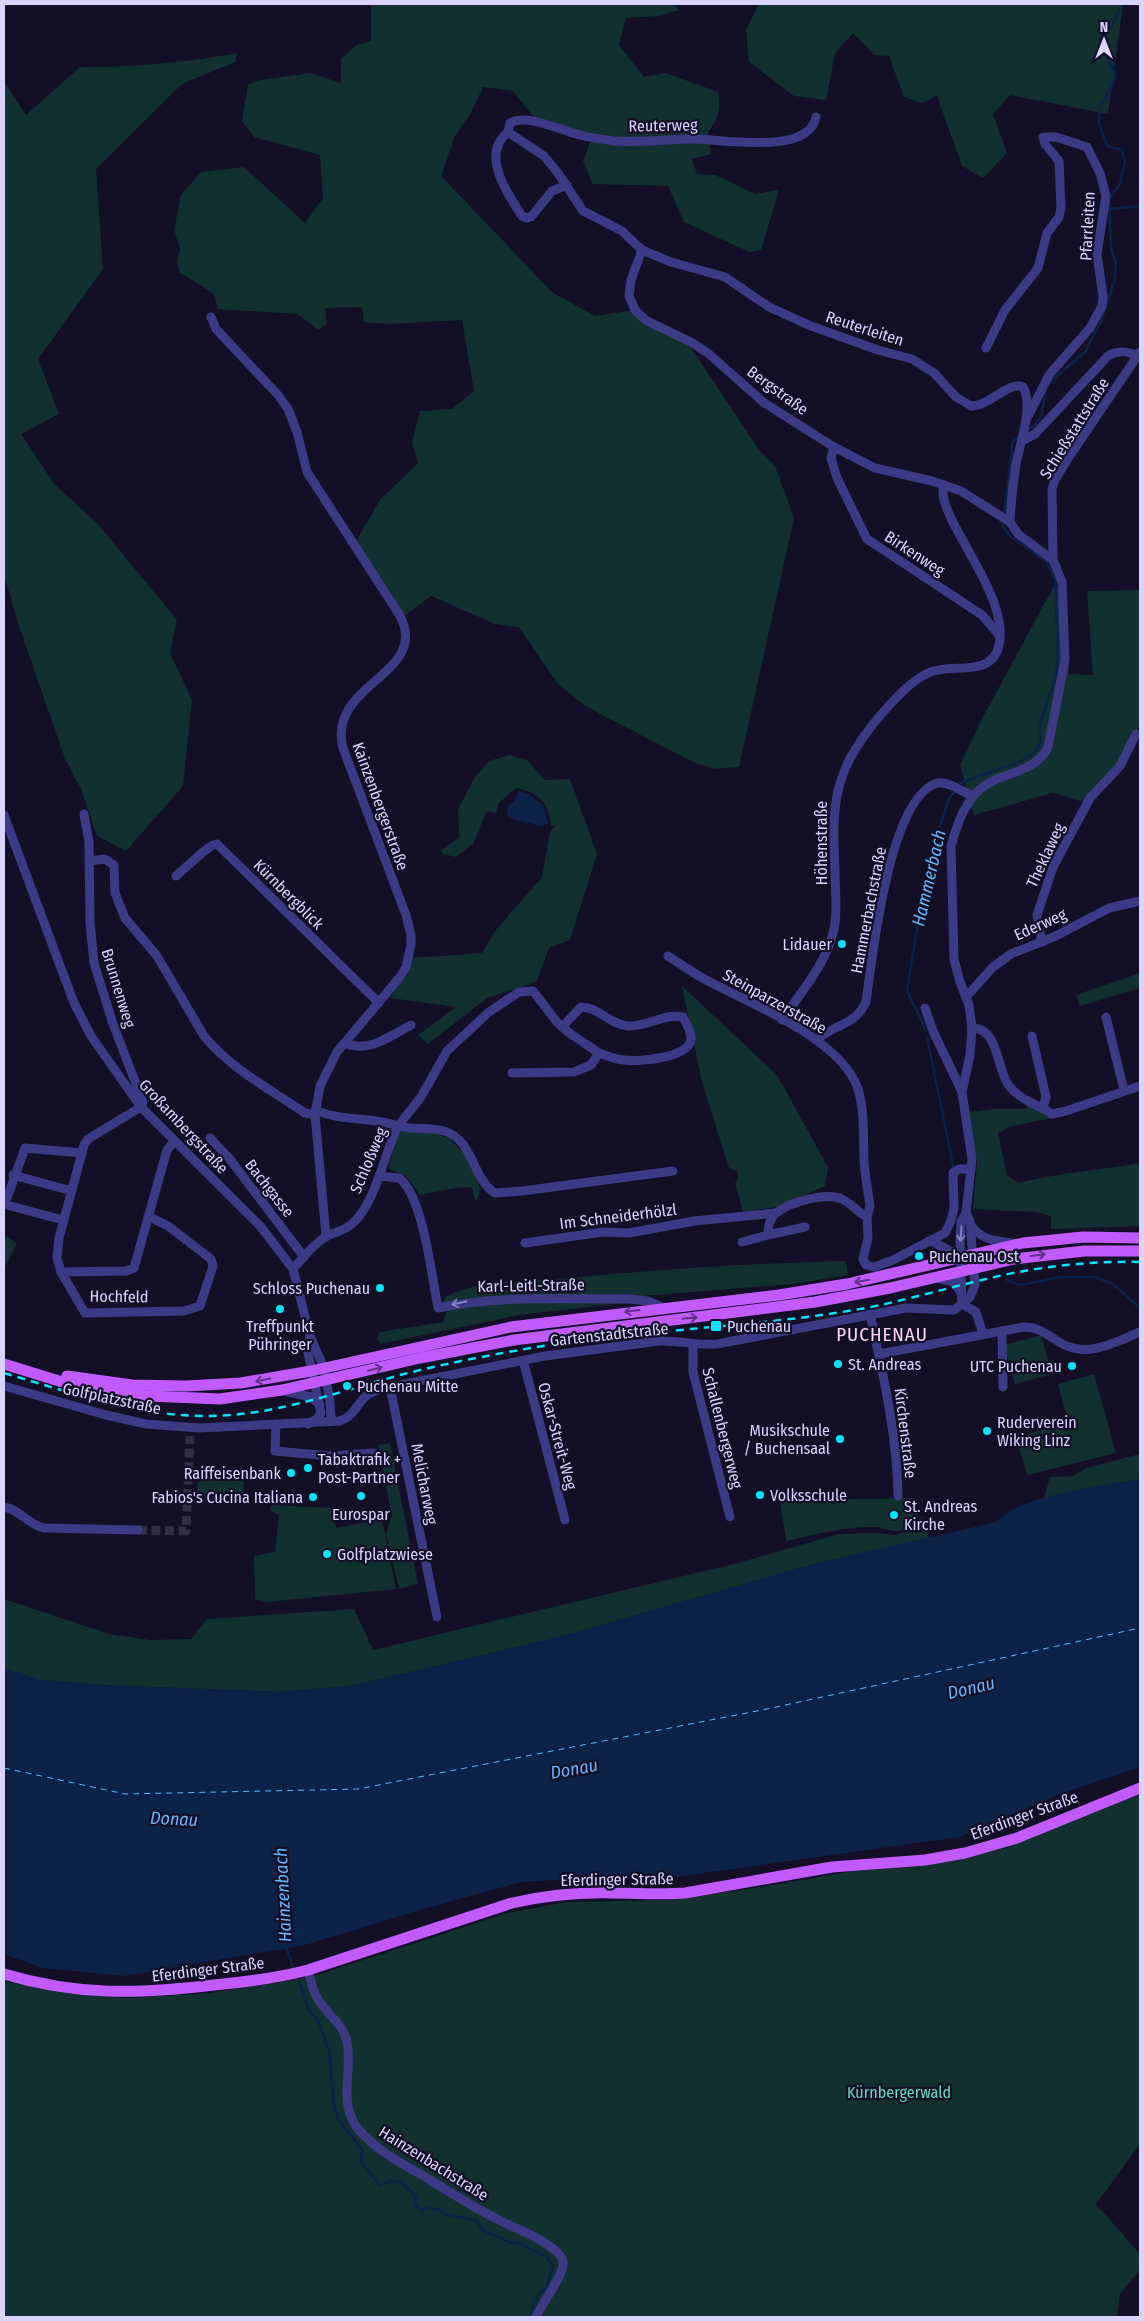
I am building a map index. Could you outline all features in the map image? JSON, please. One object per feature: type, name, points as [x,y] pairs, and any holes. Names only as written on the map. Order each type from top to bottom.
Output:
[{"type":"main road","points":[[21,1369],[101,1381],[158,1386],[241,1383],[324,1368],[511,1327],[787,1294],[887,1275],[966,1255],[1023,1244],[1082,1237],[1140,1238]]},
{"type":"main road","points":[[4,1364],[98,1390],[147,1397],[220,1399],[282,1390],[420,1358],[514,1340],[799,1305],[890,1288],[1014,1258],[1057,1253],[1140,1251]]},
{"type":"main road","name":"Eferdinger Straße","points":[[4,1974],[64,1988],[106,1992],[145,1993],[254,1981],[308,1970],[481,1913],[529,1900],[591,1893],[678,1894],[841,1866],[925,1860],[965,1854],[1017,1838],[1140,1788]]},
{"type":"street","name":"Reuterweg","points":[[508,132],[510,124],[520,121],[546,124],[579,135],[614,141],[697,139],[771,143],[805,135],[814,126],[816,117]]},
{"type":"street","points":[[567,185],[552,191],[531,217],[526,218],[522,216],[503,185],[497,165],[496,149],[499,142],[508,132],[544,156],[567,185],[582,210],[622,232],[642,250]]},
{"type":"street","name":"Pfarrleiten","points":[[986,348],[1005,310],[1038,268],[1047,233],[1060,217],[1059,161],[1045,144],[1043,137],[1056,137],[1087,147],[1093,156],[1105,187],[1106,196],[1098,254],[1103,296],[1102,306],[1090,328],[1049,375],[1024,432]]},
{"type":"street","name":"Reuterleiten","points":[[642,250],[677,264],[725,277],[770,307],[811,326],[878,350],[912,359],[934,373],[956,397],[971,406],[986,402],[1013,386],[1023,387],[1026,397],[1024,432]]},
{"type":"street","name":"Bergstraße","points":[[642,250],[629,289],[631,303],[640,316],[691,342],[709,354],[763,402],[834,447],[875,468],[944,485],[970,495],[1006,520],[1018,534],[1053,560]]},
{"type":"street","name":"Kainzenbergerstraße","points":[[211,317],[216,329],[278,395],[288,409],[297,432],[304,464],[310,477],[404,626],[405,639],[399,657],[351,703],[343,716],[340,730],[343,748],[411,934],[410,956],[400,977],[337,1052],[323,1078],[315,1113],[326,1236]]},
{"type":"street","name":"Schießstattstraße","points":[[966,1255],[962,1222],[968,1217],[971,1150],[962,1092],[970,1055],[972,1028],[966,997],[954,959],[951,858],[955,831],[972,796],[986,784],[1038,761],[1048,747],[1065,660],[1062,582],[1053,560],[1051,500],[1055,480],[1139,354],[1121,351],[1108,356],[1035,434],[1024,432],[1016,463],[1006,520]]},
{"type":"street","name":"Birkenweg","points":[[834,447],[831,458],[837,478],[867,538],[982,615],[1000,636]]},
{"type":"street","points":[[944,485],[942,490],[945,505],[990,592],[1001,628],[1000,636]]},
{"type":"street","name":"Höhenstraße","points":[[782,1020],[824,956],[834,927],[836,903],[834,808],[841,777],[850,759],[878,719],[914,682],[938,668],[982,666],[989,662],[996,652],[1000,636]]},
{"type":"street","name":"Theklaweg","points":[[1042,942],[1037,916],[1045,887],[1062,849],[1090,798],[1120,766],[1136,734]]},
{"type":"street","name":"Hammerbachstraße","points":[[817,1040],[851,1021],[866,1002],[887,877],[901,828],[914,803],[926,790],[938,783],[950,785],[972,796]]},
{"type":"street","name":"Brunnenweg","points":[[84,814],[88,830],[90,922],[94,964],[113,1024],[143,1097],[141,1107]]},
{"type":"street","name":"Großambergstraße","points":[[4,815],[74,1002],[91,1036],[141,1107],[261,1227],[293,1269],[310,1336],[324,1368]]},
{"type":"street","name":"Kürnbergblick","points":[[176,876],[190,866],[210,845],[217,844],[379,1003]]},
{"type":"street","points":[[89,861],[105,859],[114,865],[115,893],[125,918],[157,956],[204,1036],[213,1046],[250,1075],[305,1112],[343,1119],[381,1120],[398,1126],[421,1096],[447,1051],[489,1012],[519,992],[533,991],[562,1027],[579,1041],[599,1053],[612,1058],[627,1061],[656,1059],[683,1050],[689,1045],[691,1039],[683,1017],[676,1015],[647,1025],[628,1026],[611,1021],[588,1007],[581,1007],[562,1027]]},
{"type":"street","name":"Ederweg","points":[[966,997],[1000,961],[1011,954],[1042,942],[1101,912],[1140,901]]},
{"type":"street","name":"Steinparzerstraße","points":[[668,956],[709,982],[736,994],[817,1040],[833,1052],[849,1070],[858,1090],[870,1206],[867,1217],[868,1230],[864,1261],[870,1267],[893,1260]]},
{"type":"street","points":[[924,1008],[962,1092]]},
{"type":"street","points":[[1106,1017],[1124,1090]]},
{"type":"street","points":[[345,1043],[354,1046],[373,1045],[411,1025]]},
{"type":"street","points":[[972,1028],[979,1028],[987,1033],[992,1040],[1007,1082],[1012,1088],[1052,1114],[1061,1113],[1140,1086]]},
{"type":"street","points":[[1032,1036],[1046,1097],[1043,1108]]},
{"type":"street","points":[[512,1073],[574,1072],[591,1065],[599,1053]]},
{"type":"street","points":[[61,1272],[56,1258],[63,1220],[82,1153],[88,1139],[141,1107]]},
{"type":"street","name":"Schloßweg","points":[[293,1269],[326,1236],[335,1235],[354,1222],[362,1211],[379,1176],[398,1126],[436,1130],[451,1135],[471,1155],[484,1182],[495,1193],[522,1192],[673,1171]]},
{"type":"street","name":"Bachgasse","points":[[210,1138],[228,1158],[304,1257]]},
{"type":"street","name":"Hochfeld","points":[[148,1216],[168,1226],[211,1259],[213,1266],[200,1306],[184,1311],[85,1313],[61,1272],[126,1271],[134,1268],[148,1216],[167,1150],[175,1141]]},
{"type":"street","points":[[63,1220],[7,1205],[6,1201],[13,1176],[25,1148],[82,1153]]},
{"type":"street","points":[[887,1275],[893,1260],[931,1242],[945,1233],[952,1221],[956,1171],[971,1169]]},
{"type":"street","points":[[13,1176],[72,1192]]},
{"type":"street","name":"Karl-Leitl-Straße","points":[[379,1176],[399,1178],[410,1190],[423,1227],[438,1308],[473,1301],[513,1298],[648,1301],[664,1308]]},
{"type":"street","name":"Im Schneiderhölzl","points":[[524,1243],[603,1232],[629,1233],[694,1221],[776,1213],[800,1202],[832,1196],[843,1199],[867,1217]]},
{"type":"street","points":[[768,1235],[769,1224],[776,1213]]},
{"type":"street","points":[[968,1217],[976,1231],[989,1240],[1023,1244]]},
{"type":"street","points":[[742,1242],[805,1226]]},
{"type":"street","points":[[931,1242],[966,1255],[973,1267],[975,1282],[973,1293],[962,1304]]},
{"type":"street","points":[[962,1304],[961,1270],[966,1255]]},
{"type":"street","points":[[933,1278],[954,1282],[961,1294]]},
{"type":"street","points":[[962,1304],[976,1312],[983,1334]]},
{"type":"street","name":"Gartenstadtstraße","points":[[328,1421],[346,1419],[366,1396],[390,1387],[523,1360],[659,1341],[717,1344],[870,1314],[915,1307],[950,1310],[962,1304]]},
{"type":"street","name":"Kirchenstraße","points":[[870,1314],[879,1354],[896,1456],[898,1496]]},
{"type":"street","points":[[879,1354],[1018,1327],[1035,1328],[1045,1331],[1064,1345],[1083,1351],[1094,1350],[1140,1332]]},
{"type":"street","points":[[1002,1331],[1004,1387]]},
{"type":"street","name":"Großambergstraße","points":[[310,1336],[308,1353],[311,1370]]},
{"type":"street","name":"Schallenbergerweg","points":[[694,1344],[693,1372],[730,1518]]},
{"type":"street","name":"Oskar-Streit-Weg","points":[[523,1360],[565,1520]]},
{"type":"street","points":[[324,1368],[331,1415],[328,1421]]},
{"type":"street","points":[[308,1424],[319,1417],[320,1406],[311,1370]]},
{"type":"street","name":"Golfplatzstraße","points":[[4,1386],[120,1419],[190,1432],[200,1428],[276,1424],[322,1424],[328,1421]]},
{"type":"street","name":"Melicharweg","points":[[390,1387],[436,1617]]},
{"type":"street","points":[[282,1390],[311,1397],[320,1406]]},
{"type":"street","points":[[276,1424],[275,1451],[331,1456],[374,1453]]},
{"type":"street","points":[[4,1506],[44,1528],[138,1530]]},
{"type":"street","name":"Hainzenbachstraße","points":[[308,1970],[313,1990],[321,2004],[339,2023],[347,2039],[349,2067],[346,2098],[351,2118],[368,2141],[486,2214],[542,2242],[559,2254],[563,2263],[561,2275],[546,2297],[536,2317]]},
{"type":"green space","points":[[371,4],[674,4],[679,10],[660,16],[626,18],[619,45],[644,77],[666,73],[718,92],[718,113],[708,132],[711,154],[692,159],[697,174],[715,175],[755,194],[779,190],[761,250],[749,252],[684,222],[668,186],[593,184],[583,161],[591,140],[533,116],[513,91],[483,87],[471,113],[455,136],[441,176],[553,293],[595,316],[635,310],[684,337],[759,450],[775,466],[794,518],[739,767],[715,769],[695,763],[585,706],[557,683],[519,627],[495,624],[431,596],[403,617],[355,543],[380,500],[418,463],[412,443],[420,411],[452,409],[474,391],[462,320],[390,324],[364,322],[362,307],[325,308],[327,324],[318,330],[298,314],[218,309],[214,294],[179,272],[177,261],[180,249],[174,230],[181,195],[201,172],[244,167],[305,223],[323,198],[320,155],[254,137],[242,121],[248,85],[260,80],[310,73],[341,83],[341,59],[355,46],[371,41]]},
{"type":"green space","points":[[759,4],[1123,4],[1108,114],[1010,95],[993,114],[1007,153],[983,178],[962,166],[937,96],[922,103],[904,97],[889,56],[874,55],[853,33],[835,53],[826,100],[794,96],[749,62],[746,30]]},
{"type":"green space","points":[[237,53],[235,62],[182,84],[96,169],[103,269],[38,359],[59,414],[21,434],[54,484],[98,524],[177,620],[170,653],[192,700],[183,786],[126,851],[97,836],[81,789],[65,759],[19,626],[4,575],[4,81],[26,115],[80,67],[159,64]]},
{"type":"green space","points":[[1054,586],[1066,594],[1069,674],[1093,675],[1087,591],[1140,590],[1140,724],[1123,758],[1084,802],[1053,793],[974,815],[960,765],[983,717]]},
{"type":"green space","points":[[509,755],[527,760],[545,780],[570,779],[597,854],[570,940],[549,948],[536,982],[487,998],[428,1044],[418,1035],[456,1007],[390,998],[407,975],[413,958],[482,953],[495,931],[542,877],[550,832],[555,825],[551,826],[548,811],[541,800],[530,792],[516,788],[499,803],[496,813],[487,811],[473,844],[456,857],[443,854],[441,851],[459,837],[458,809],[475,777],[489,761]]},
{"type":"green space","points":[[1140,973],[1140,988],[1080,1006],[1076,995]]},
{"type":"green space","points":[[682,986],[777,1075],[828,1167],[825,1186],[777,1207],[743,1212],[735,1183],[738,1179],[737,1171],[729,1168],[702,1082]]},
{"type":"green space","points":[[1026,1101],[1058,1117],[1012,1126],[998,1133],[1007,1175],[1018,1183],[1063,1174],[1140,1163],[1140,1226],[1051,1229],[1051,1216],[1036,1212],[973,1209],[977,1162],[969,1112],[993,1109],[1027,1109]]},
{"type":"green space","points":[[400,1130],[435,1133],[450,1139],[469,1159],[480,1188],[478,1199],[475,1200],[472,1188],[467,1187],[420,1195],[406,1176],[388,1168]]},
{"type":"green space","points":[[4,1235],[17,1243],[4,1269]]},
{"type":"green space","points":[[846,1261],[848,1275],[793,1284],[629,1297],[623,1303],[519,1315],[380,1344],[377,1339],[380,1332],[443,1322],[447,1312],[442,1304],[445,1297],[471,1287],[701,1267]]},
{"type":"green space","points":[[1041,1335],[1052,1374],[1015,1384],[1004,1345]]},
{"type":"green space","points":[[1094,1374],[1116,1453],[1027,1475],[1016,1437],[1068,1422],[1058,1384]]},
{"type":"green space","points":[[390,1443],[418,1584],[399,1589],[386,1534],[392,1516],[378,1445]]},
{"type":"green space","points":[[1140,1454],[1140,1479],[1044,1498],[1050,1477],[1073,1476],[1086,1468]]},
{"type":"green space","points":[[198,1480],[244,1481],[243,1494],[219,1499],[196,1497]]},
{"type":"green space","points":[[915,1498],[919,1517],[916,1519],[923,1517],[929,1538],[818,1563],[560,1637],[351,1686],[280,1692],[100,1685],[39,1680],[4,1668],[4,1599],[109,1634],[150,1640],[191,1639],[207,1619],[354,1609],[373,1650],[734,1564],[839,1534],[878,1533],[895,1535],[908,1530],[910,1526],[902,1531],[875,1527],[852,1528],[786,1541],[780,1500]]},
{"type":"green space","name":"Golfplatzwiese","points":[[272,1505],[331,1508],[336,1528],[382,1519],[396,1589],[267,1602],[255,1599],[254,1556],[275,1552],[279,1515],[270,1510]]},
{"type":"green space","name":"Kürnbergerwald","points":[[1140,1794],[1140,2144],[1096,2204],[1140,2254],[1140,2270],[1120,2294],[1117,2317],[4,2317],[4,1981],[59,1992],[125,1998],[211,1993],[311,1977],[507,1913],[567,1902],[666,1900],[754,1888],[853,1871],[940,1863],[1009,1847],[1051,1828]]},
{"type":"water","points":[[518,791],[528,794],[543,805],[548,823],[542,826],[512,819],[507,815],[508,806],[515,801]]},
{"type":"water","name":"Donau","points":[[1140,1479],[1140,1767],[1060,1794],[960,1837],[654,1880],[589,1878],[522,1882],[430,1907],[305,1945],[124,1976],[43,1968],[4,1954],[4,1668],[39,1680],[100,1685],[279,1692],[351,1686],[560,1637],[818,1563],[996,1522],[1009,1512],[1025,1504],[1044,1498],[1085,1488]]},
{"type":"waterway","name":"Hammerbach","points":[[1047,385],[1085,352],[1101,321],[1114,282],[1116,263],[1111,249],[1109,199],[1120,184],[1125,162],[1122,150],[1107,146],[1099,123],[1100,106],[1113,85],[1115,73],[1102,48],[1100,38],[1103,32],[1111,27],[1123,4]]},
{"type":"waterway","points":[[1109,209],[1140,206]]},
{"type":"waterway","name":"Hammerbach","points":[[1027,431],[1041,416],[1046,391]]},
{"type":"waterway","name":"Hammerbach","points":[[1004,516],[1013,441],[1019,437]]},
{"type":"waterway","name":"Hammerbach","points":[[925,1030],[907,990],[919,917],[927,888],[928,862],[949,799],[962,782],[1019,762],[1033,754],[1040,743],[1040,723],[1056,676],[1058,657],[1055,580],[1046,561],[1010,536],[1002,525],[1003,521]]},
{"type":"waterway","name":"Hammerbach","points":[[927,1037],[954,1170]]},
{"type":"waterway","name":"Hammerbach","points":[[1007,1280],[1020,1285],[1060,1277],[1095,1277],[1113,1284],[1140,1308]]},
{"type":"waterway","name":"Hainzenbach","points":[[286,1947],[293,1967]]},
{"type":"waterway","name":"Hainzenbach","points":[[299,1982],[309,2010],[318,2021],[329,2051],[334,2105],[338,2119],[363,2151],[360,2160],[380,2186],[385,2183],[395,2182],[408,2188],[416,2197],[415,2205],[422,2211],[428,2207],[440,2210],[443,2214],[476,2220],[482,2230],[512,2243],[517,2242],[547,2257],[553,2266],[546,2289],[534,2301],[529,2317]]},
{"type":"ferry route","points":[[4,1768],[125,1794],[358,1789],[767,1709],[1140,1628]]},
{"type":"tunnel","points":[[138,1530],[186,1531],[190,1436]]},
{"type":"railway","points":[[4,1373],[77,1395],[152,1412],[202,1416],[252,1413],[302,1403],[400,1375],[471,1359],[543,1346],[583,1340],[785,1320],[866,1308],[1029,1270],[1092,1263],[1140,1262]]},
{"type":"place","name":"Lidauer","points":[[842,944]]},
{"type":"place","name":"Puchenau Ost","points":[[919,1256]]},
{"type":"place","name":"Schloss Puchenau","points":[[380,1288]]},
{"type":"place","name":"Treffpunkt Pühringer","points":[[280,1309]]},
{"type":"place","name":"Puchenau","points":[[716,1326]]},
{"type":"place","name":"St. Andreas","points":[[838,1364]]},
{"type":"place","name":"UTC Puchenau","points":[[1072,1366]]},
{"type":"place","name":"Puchenau Mitte","points":[[347,1386]]},
{"type":"place","name":"Ruderverein Wiking Linz","points":[[987,1431]]},
{"type":"place","name":"Musikschule / Buchensaal","points":[[840,1439]]},
{"type":"place","name":"Tabaktrafik + Post-Partner","points":[[308,1468]]},
{"type":"place","name":"Raiffeisenbank","points":[[291,1473]]},
{"type":"place","name":"Volksschule","points":[[760,1495]]},
{"type":"place","name":"Eurospar","points":[[361,1496]]},
{"type":"place","name":"Fabios's Cucina Italiana","points":[[313,1497]]},
{"type":"place","name":"St. Andreas Kirche","points":[[894,1515]]},
{"type":"place","name":"Golfplatzwiese","points":[[327,1554]]},
{"type":"district","name":"PUCHENAU","points":[[882,1334]]}]
